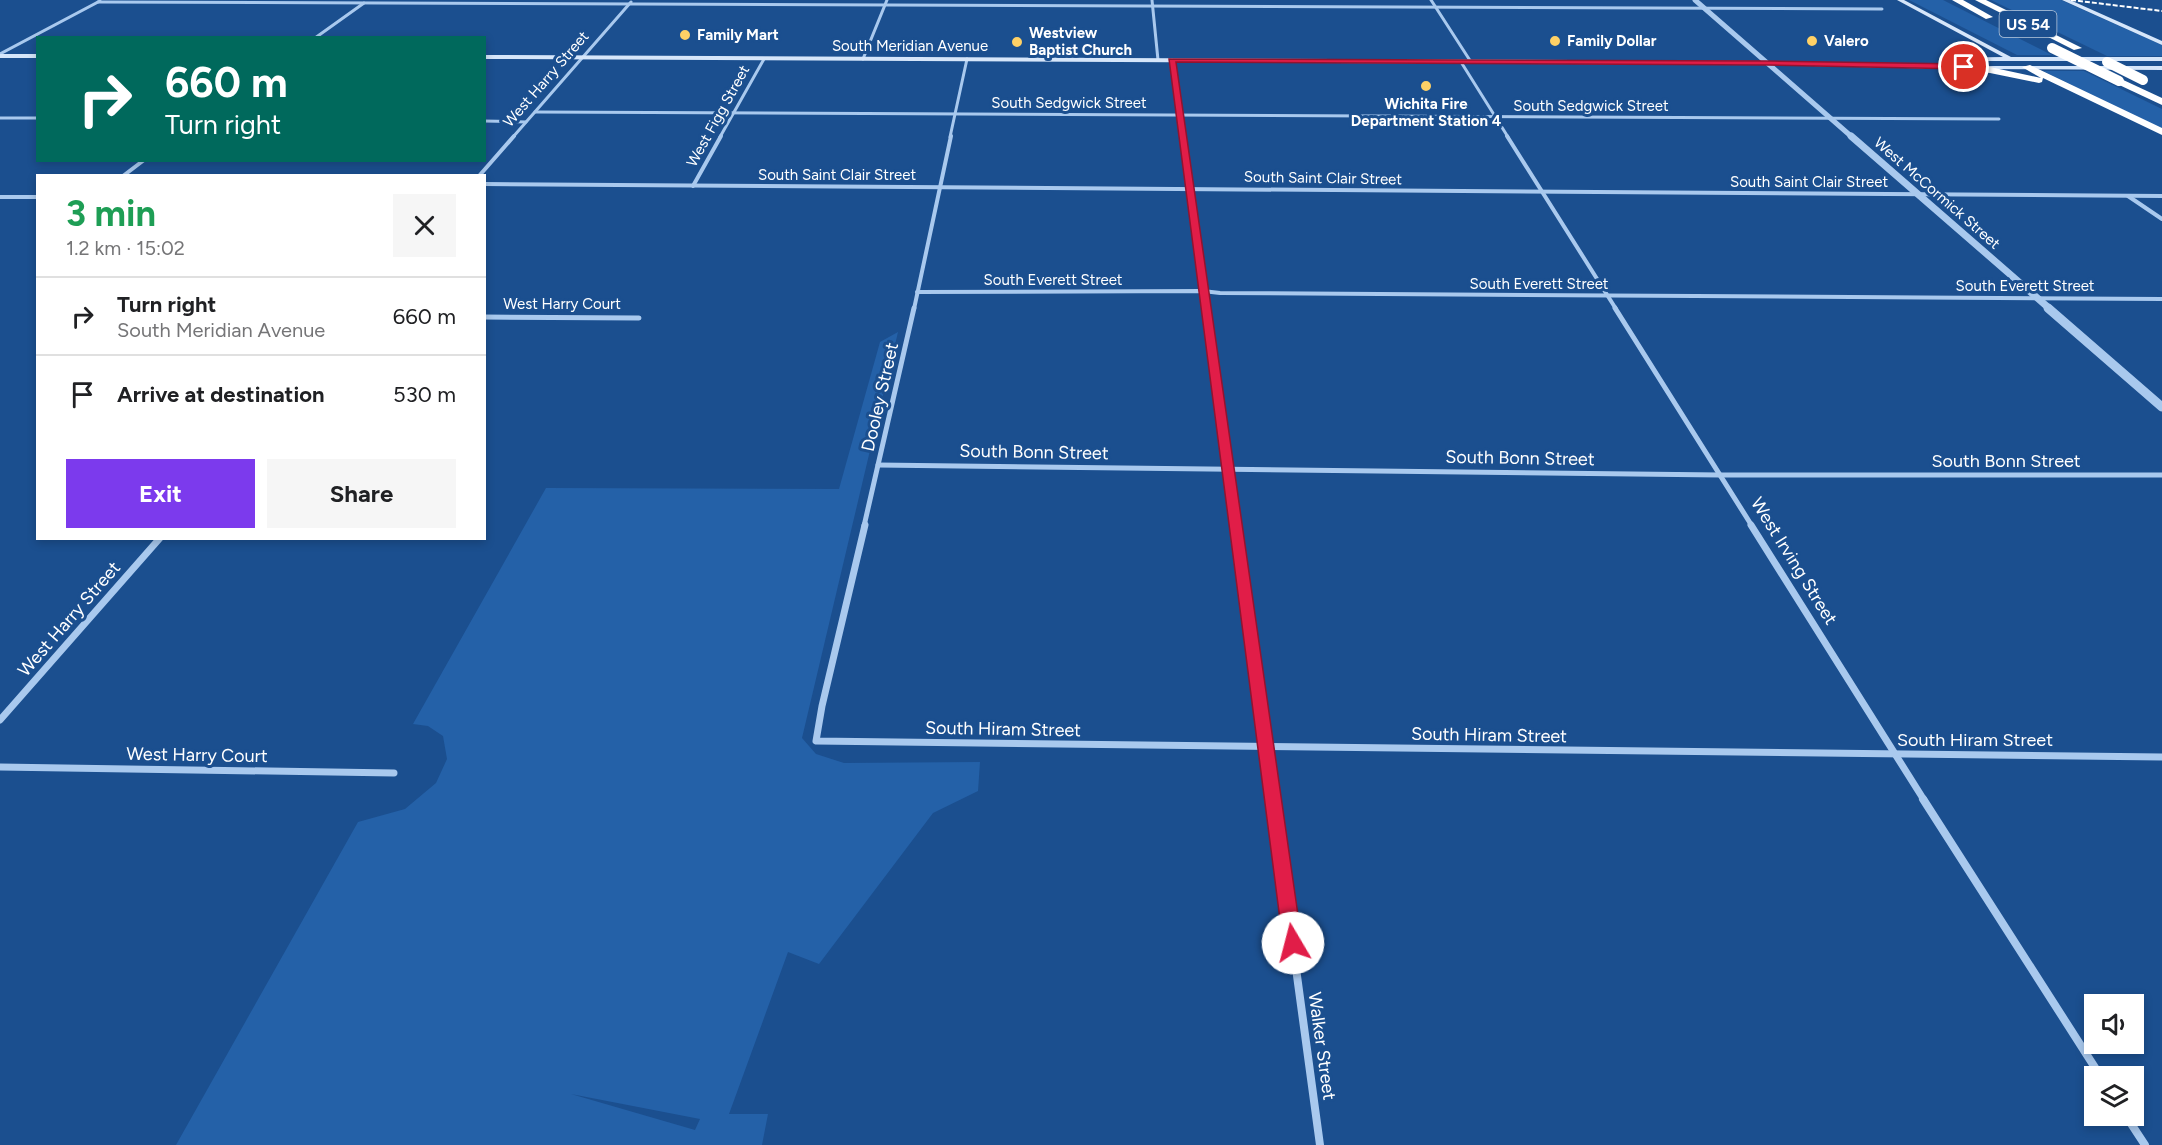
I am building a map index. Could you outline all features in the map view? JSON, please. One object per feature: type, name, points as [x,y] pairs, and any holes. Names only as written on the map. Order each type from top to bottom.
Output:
[{"type":"highway","name":"US 54","points":[[1956,0],[2009,26]]},
{"type":"highway","name":"US 54","points":[[1979,0],[2162,90]]},
{"type":"highway","name":"US 54","points":[[2041,42],[2162,102]]},
{"type":"highway","points":[[1943,66],[2015,74],[2072,90]]},
{"type":"highway","points":[[2027,67],[2162,132]]},
{"type":"main road","points":[[1900,0],[2027,67]]},
{"type":"main road","points":[[2065,0],[2162,43]]},
{"type":"main road","points":[[1977,59],[1986,52],[1985,45]]},
{"type":"main road","points":[[0,55],[36,56]]},
{"type":"main road","name":"South Meridian Avenue","points":[[486,57],[1767,63],[2162,68]]},
{"type":"main road","name":"South Meridian Avenue","points":[[1767,63],[1793,60],[2162,59]]},
{"type":"street","name":"West Harry Street","points":[[481,174],[633,0]]},
{"type":"street","points":[[863,59],[887,0]]},
{"type":"street","points":[[1152,0],[1158,60]]},
{"type":"street","points":[[1431,0],[1471,62]]},
{"type":"street","name":"West McCormick Street","points":[[1695,0],[2162,406]]},
{"type":"street","points":[[0,55],[100,1],[1882,9]]},
{"type":"street","points":[[318,36],[366,1]]},
{"type":"street","name":"West Figg Street","points":[[693,186],[764,59]]},
{"type":"street","name":"Dooley Street","points":[[816,741],[967,59]]},
{"type":"street","name":"Walker Street","points":[[1172,60],[1320,1145]]},
{"type":"street","name":"West Irving Street","points":[[1461,62],[1610,296],[1895,755],[2094,1066]]},
{"type":"street","name":"South Sedgwick Street","points":[[535,112],[1999,119]]},
{"type":"street","points":[[0,118],[36,118]]},
{"type":"street","points":[[486,121],[526,122]]},
{"type":"street","points":[[126,174],[141,162]]},
{"type":"street","name":"South Saint Clair Street","points":[[486,184],[2162,196]]},
{"type":"street","points":[[2127,195],[2162,219]]},
{"type":"street","points":[[0,197],[36,197]]},
{"type":"street","name":"South Everett Street","points":[[917,292],[1203,291],[1220,293],[2162,299]]},
{"type":"street","name":"West Harry Court","points":[[486,317],[639,318]]},
{"type":"street","name":"South Bonn Street","points":[[878,465],[1228,471],[1720,475],[2162,475]]},
{"type":"street","name":"West Harry Street","points":[[0,720],[158,540]]},
{"type":"street","name":"South Hiram Street","points":[[816,741],[2162,757]]},
{"type":"street","name":"West Harry Court","points":[[0,767],[394,773]]},
{"type":"street","points":[[2133,1126],[2145,1145]]},
{"type":"shaded area","points":[[1909,0],[1943,0],[2052,55],[2017,55]]},
{"type":"shaded area","points":[[1991,0],[2061,0],[2162,45],[2162,56],[2107,56]]},
{"type":"shaded area","points":[[2043,71],[2084,71],[2162,109],[2162,129]]},
{"type":"shaded area","points":[[898,332],[802,738],[816,754],[844,763],[980,762],[978,791],[933,813],[819,964],[788,952],[729,1114],[768,1114],[762,1145],[176,1145],[358,822],[405,809],[436,783],[447,759],[443,736],[428,726],[413,724],[546,488],[839,489],[880,342]],"holes":[[[571,1094],[700,1119],[695,1130]]]},
{"type":"railway","points":[[2071,0],[2162,11]]},
{"type":"place","name":"Family Mart","points":[[685,35]]},
{"type":"place","name":"Family Dollar","points":[[1555,41]]},
{"type":"place","name":"Valero","points":[[1812,41]]},
{"type":"place","name":"Westview Baptist Church","points":[[1017,42]]},
{"type":"place","name":"Wichita Fire Department Station 4","points":[[1426,86]]},
{"type":"route","points":[[1293,943],[1172,60],[1767,63],[1964,67]]}]
